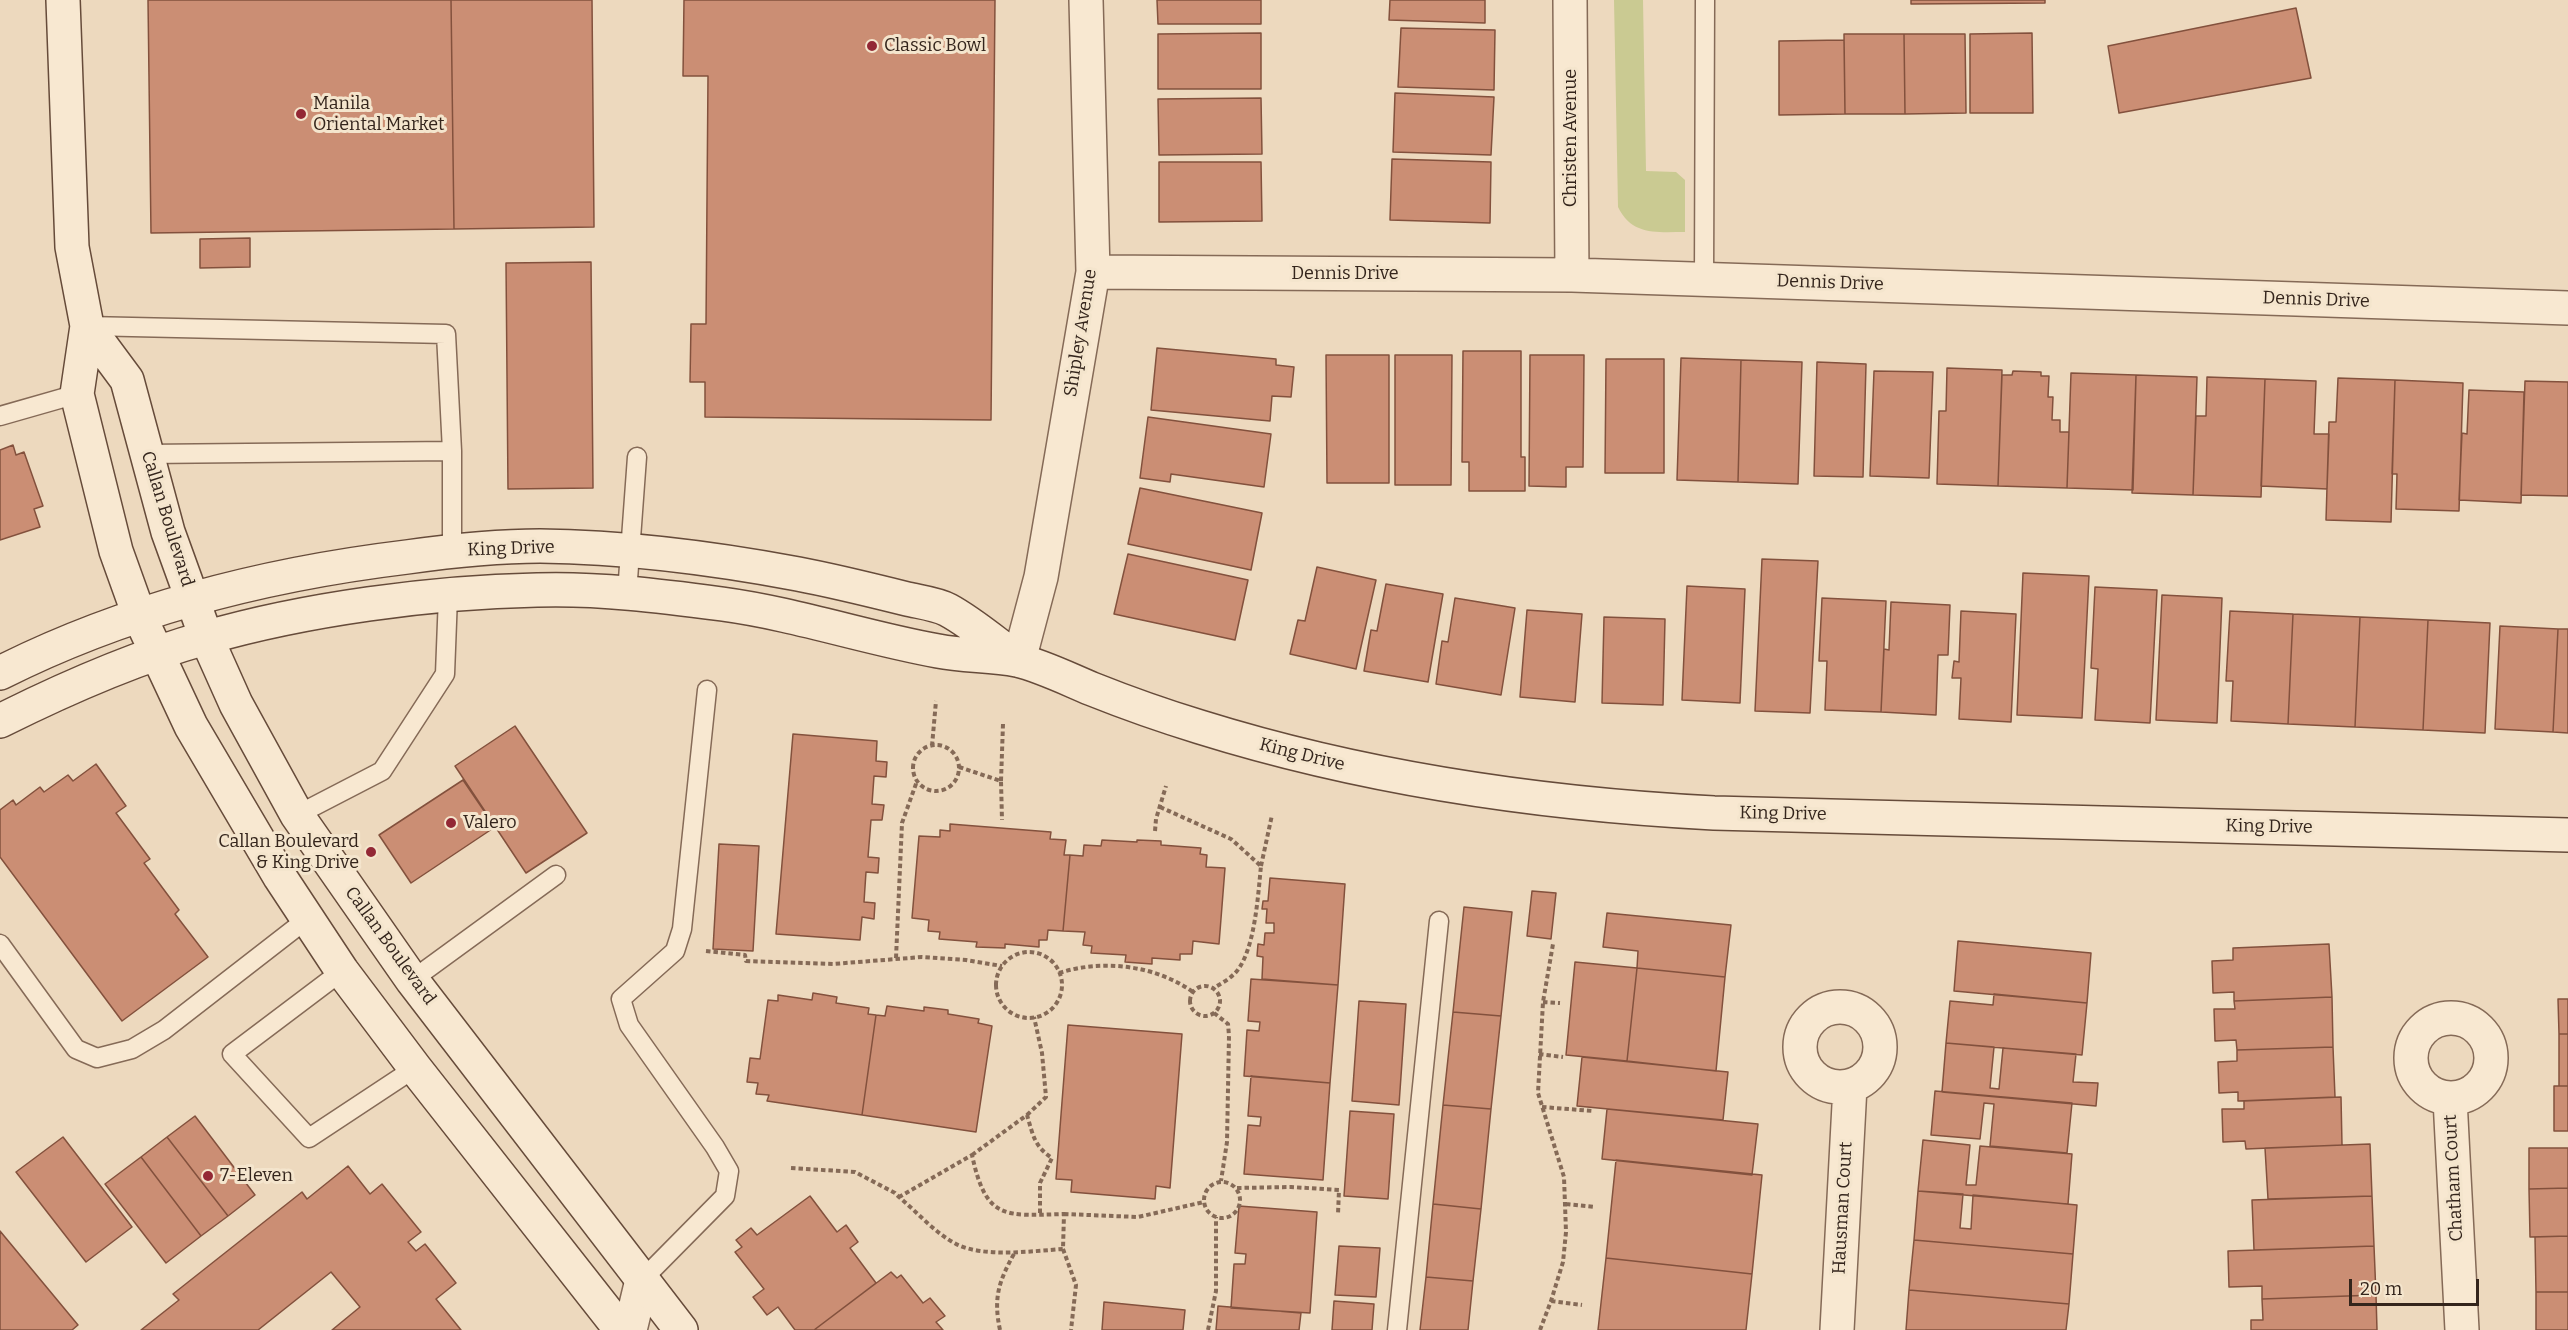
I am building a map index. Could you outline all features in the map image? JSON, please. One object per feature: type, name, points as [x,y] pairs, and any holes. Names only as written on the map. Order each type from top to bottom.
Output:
[{"type":"street","name":"Callan Boulevard","points":[[63,0],[72,247],[87,326],[77,394],[116,551],[139,615],[191,726],[342,971],[415,1068],[621,1330]]},
{"type":"street","name":"Shipley Avenue","points":[[1019,660],[1041,577],[1093,272],[1086,0]]},
{"type":"street","name":"Christen Avenue","points":[[1570,0],[1572,275]]},
{"type":"street","name":"Dennis Drive","points":[[1093,272],[1572,275],[2568,308]]},
{"type":"street","name":"Callan Boulevard","points":[[87,326],[128,380],[168,532],[206,637],[236,704],[297,814],[412,980],[681,1330]]},
{"type":"street","name":"King Drive","points":[[0,672],[49,648],[139,615],[192,598],[281,577],[374,561],[452,552],[538,546],[630,550],[754,566],[828,579],[946,609],[1019,660]]},
{"type":"street","name":"King Drive","points":[[0,721],[67,688],[156,654],[206,637],[286,618],[448,596],[538,590],[627,593],[726,605],[819,622],[939,651],[1019,660],[1197,727],[1290,752],[1429,783],[1571,803],[1714,813],[2568,834]]},
{"type":"street","name":"Hausman Court","points":[[1837,1330],[1850,1086]]},
{"type":"street","name":"Chatham Court","points":[[2450,1099],[2462,1330]]},
{"type":"street","points":[[630,1330],[642,1280]]},
{"type":"lane","points":[[1704,279],[1705,0]]},
{"type":"lane","points":[[87,326],[446,334],[452,451],[452,552]]},
{"type":"lane","points":[[0,416],[77,394]]},
{"type":"lane","points":[[146,454],[452,451]]},
{"type":"lane","points":[[627,593],[637,457]]},
{"type":"lane","points":[[297,814],[382,771],[445,674],[448,596]]},
{"type":"lane","points":[[642,1280],[725,1196],[729,1171],[715,1147],[629,1025],[621,999],[675,951],[682,929],[707,690]]},
{"type":"lane","points":[[412,980],[556,875]]},
{"type":"lane","points":[[0,944],[76,1049],[97,1058],[132,1049],[164,1030],[308,919]]},
{"type":"lane","points":[[1397,1330],[1439,921]]},
{"type":"lane","points":[[342,971],[231,1054],[309,1138],[415,1068]]},
{"type":"path","points":[[932,746],[936,701]]},
{"type":"path","points":[[1002,820],[1003,724]]},
{"type":"path","points":[[932,746],[945,747],[955,755],[959,767],[957,780],[947,789],[937,791],[925,789],[917,781],[913,771],[915,759],[922,750],[932,746]]},
{"type":"path","points":[[959,767],[1001,781]]},
{"type":"path","points":[[896,958],[902,823],[917,781]]},
{"type":"path","points":[[1155,831],[1166,786]]},
{"type":"path","points":[[1160,807],[1231,839],[1261,866]]},
{"type":"path","points":[[1214,988],[1234,974],[1249,946],[1261,866],[1272,815]]},
{"type":"path","points":[[678,942],[715,953],[745,955],[746,961],[833,964],[896,958],[966,960],[1002,966]]},
{"type":"path","points":[[1540,1330],[1563,1262],[1566,1204],[1564,1178],[1538,1094],[1543,1002],[1553,944]]},
{"type":"path","points":[[1030,952],[1045,956],[1056,965],[1062,979],[1061,994],[1054,1006],[1042,1016],[1034,1017],[1017,1016],[1006,1009],[998,999],[995,986],[1002,966],[1015,954],[1030,952]]},
{"type":"path","points":[[1059,973],[1092,966],[1138,969],[1158,973],[1179,982],[1193,992]]},
{"type":"path","points":[[1199,987],[1214,988],[1219,993],[1221,1001],[1214,1013],[1206,1016],[1198,1014],[1192,1008],[1190,1000],[1193,992],[1199,987]]},
{"type":"path","points":[[1543,1002],[1560,1003]]},
{"type":"path","points":[[1214,1013],[1228,1024],[1229,1036],[1227,1133],[1221,1181]]},
{"type":"path","points":[[899,1197],[972,1155],[1027,1115],[1046,1096],[1042,1053],[1034,1017]]},
{"type":"path","points":[[1539,1054],[1563,1058]]},
{"type":"path","points":[[1542,1107],[1593,1111]]},
{"type":"path","points":[[1027,1115],[1033,1137],[1040,1150],[1052,1158],[1040,1183],[1038,1200],[1040,1215]]},
{"type":"path","points":[[972,1155],[982,1191],[993,1204],[1005,1212],[1021,1216],[1064,1214],[1138,1217],[1204,1203]]},
{"type":"path","points":[[791,1168],[855,1172],[878,1182],[958,1245],[992,1251],[1015,1252],[1063,1249]]},
{"type":"path","points":[[1221,1181],[1237,1188],[1240,1197],[1239,1207],[1234,1214],[1226,1218],[1216,1217],[1208,1211],[1204,1203],[1205,1193],[1211,1185],[1221,1181]]},
{"type":"path","points":[[1237,1188],[1291,1187],[1339,1190],[1338,1214]]},
{"type":"path","points":[[1566,1204],[1595,1208]]},
{"type":"path","points":[[1064,1214],[1063,1249],[1076,1286],[1071,1330]]},
{"type":"path","points":[[1208,1330],[1216,1291],[1216,1217]]},
{"type":"path","points":[[1000,1330],[996,1309],[997,1288],[1015,1252]]},
{"type":"path","points":[[1551,1301],[1582,1305]]},
{"type":"green space","points":[[1614,0],[1643,0],[1646,171],[1676,172],[1685,180],[1685,232],[1655,232],[1638,228],[1630,223],[1618,207]]},
{"type":"building","name":"Manila Oriental Market","points":[[148,0],[451,0],[454,229],[151,233]]},
{"type":"building","points":[[451,0],[592,0],[594,227],[454,229]]},
{"type":"building","points":[[684,0],[995,0],[991,420],[705,417],[705,382],[690,382],[691,324],[706,324],[708,76],[683,76]]},
{"type":"building","points":[[1157,0],[1261,0],[1261,24],[1158,24]]},
{"type":"building","points":[[1390,0],[1485,0],[1485,23],[1389,20]]},
{"type":"building","points":[[1911,0],[2045,0],[2045,3],[1911,4]]},
{"type":"building","points":[[2296,8],[2311,78],[2119,113],[2108,46]]},
{"type":"building","points":[[1401,28],[1495,30],[1494,90],[1398,87]]},
{"type":"building","points":[[1261,33],[1261,89],[1158,89],[1158,34]]},
{"type":"building","points":[[2032,33],[2033,113],[1970,113],[1970,34]]},
{"type":"building","points":[[1844,34],[1904,34],[1905,114],[1845,114]]},
{"type":"building","points":[[1904,34],[1965,34],[1966,113],[1905,114]]},
{"type":"building","points":[[1844,40],[1845,114],[1779,115],[1779,41]]},
{"type":"building","points":[[1395,93],[1494,97],[1491,155],[1393,152]]},
{"type":"building","points":[[1261,98],[1262,154],[1159,155],[1158,99]]},
{"type":"building","points":[[1392,159],[1491,162],[1490,223],[1390,220]]},
{"type":"building","points":[[1159,162],[1261,162],[1262,221],[1159,222]]},
{"type":"building","points":[[250,238],[250,267],[200,268],[200,239]]},
{"type":"building","points":[[591,262],[593,488],[508,489],[506,263]]},
{"type":"building","points":[[1157,348],[1276,359],[1276,365],[1294,367],[1291,397],[1272,396],[1270,421],[1151,410]]},
{"type":"building","points":[[1463,351],[1521,351],[1521,457],[1525,457],[1525,491],[1469,491],[1469,462],[1462,462]]},
{"type":"building","points":[[1326,355],[1389,355],[1389,483],[1327,483]]},
{"type":"building","points":[[1395,355],[1452,355],[1451,485],[1395,485]]},
{"type":"building","points":[[1530,355],[1584,355],[1583,467],[1566,467],[1566,487],[1529,486]]},
{"type":"building","points":[[1681,358],[1741,360],[1738,482],[1677,480]]},
{"type":"building","points":[[1606,359],[1664,359],[1664,473],[1605,473]]},
{"type":"building","points":[[1741,360],[1802,362],[1798,484],[1738,482]]},
{"type":"building","points":[[1817,362],[1866,364],[1863,477],[1814,476]]},
{"type":"building","points":[[1947,368],[2002,370],[1998,486],[1937,484],[1939,411],[1946,411]]},
{"type":"building","points":[[1874,371],[1933,372],[1929,478],[1870,476]]},
{"type":"building","points":[[2013,371],[2041,372],[2041,376],[2049,376],[2048,397],[2053,397],[2052,420],[2060,420],[2060,432],[2069,432],[2067,488],[1998,486],[2002,375],[2012,375]]},
{"type":"building","points":[[2071,373],[2136,375],[2133,490],[2067,488]]},
{"type":"building","points":[[2136,375],[2197,377],[2193,495],[2132,493]]},
{"type":"building","points":[[2207,377],[2265,379],[2261,497],[2193,495],[2196,416],[2206,416]]},
{"type":"building","points":[[2338,378],[2395,380],[2391,522],[2326,520],[2329,422],[2336,422]]},
{"type":"building","points":[[2265,379],[2316,381],[2314,434],[2329,434],[2327,489],[2261,486]]},
{"type":"building","points":[[2395,380],[2463,383],[2459,511],[2396,509],[2397,474],[2392,474]]},
{"type":"building","points":[[2525,381],[2568,382],[2568,496],[2521,495]]},
{"type":"building","points":[[2469,390],[2524,392],[2521,503],[2459,500],[2462,433],[2467,434]]},
{"type":"building","points":[[1148,417],[1271,434],[1264,487],[1171,474],[1170,482],[1140,478]]},
{"type":"building","points":[[13,445],[16,455],[24,452],[43,506],[34,509],[40,527],[0,540],[0,450]]},
{"type":"building","points":[[1140,488],[1262,513],[1251,570],[1128,544]]},
{"type":"building","points":[[1128,554],[1248,580],[1235,640],[1114,614]]},
{"type":"building","points":[[1762,559],[1818,561],[1810,713],[1755,711]]},
{"type":"building","points":[[1317,567],[1376,580],[1356,669],[1290,654],[1298,620],[1305,621]]},
{"type":"building","points":[[2023,573],[2089,576],[2082,718],[2017,715]]},
{"type":"building","points":[[1386,584],[1443,594],[1428,682],[1364,671],[1371,630],[1377,631]]},
{"type":"building","points":[[1687,586],[1745,589],[1740,703],[1682,700]]},
{"type":"building","points":[[2095,587],[2157,590],[2150,723],[2095,720],[2098,669],[2091,668]]},
{"type":"building","points":[[2162,595],[2222,598],[2217,723],[2156,720]]},
{"type":"building","points":[[1455,598],[1515,608],[1501,695],[1436,684],[1442,641],[1448,642]]},
{"type":"building","points":[[1822,598],[1886,601],[1881,712],[1825,710],[1827,661],[1819,661]]},
{"type":"building","points":[[1891,602],[1950,605],[1948,655],[1938,655],[1936,715],[1881,712],[1884,649],[1889,650]]},
{"type":"building","points":[[1527,610],[1582,614],[1575,702],[1520,697]]},
{"type":"building","points":[[1961,611],[2016,614],[2011,722],[1959,719],[1961,678],[1952,678],[1954,661],[1959,662]]},
{"type":"building","points":[[2230,611],[2293,614],[2288,724],[2231,721],[2233,681],[2226,681]]},
{"type":"building","points":[[2293,614],[2360,617],[2355,727],[2288,724]]},
{"type":"building","points":[[1604,617],[1665,619],[1663,705],[1602,703]]},
{"type":"building","points":[[2360,617],[2428,620],[2423,730],[2355,727]]},
{"type":"building","points":[[2428,620],[2490,623],[2485,733],[2423,730]]},
{"type":"building","points":[[2500,626],[2558,629],[2553,732],[2495,729]]},
{"type":"building","points":[[2558,629],[2568,629],[2568,733],[2553,732]]},
{"type":"building","points":[[515,726],[587,833],[526,873],[455,766]]},
{"type":"building","points":[[793,734],[877,741],[876,761],[887,762],[886,777],[874,776],[872,804],[884,805],[882,820],[871,820],[868,857],[879,858],[878,873],[866,872],[864,902],[875,903],[874,919],[862,917],[860,940],[776,934]]},
{"type":"building","points":[[96,764],[126,806],[116,813],[150,859],[144,863],[179,910],[175,914],[208,957],[122,1021],[0,857],[0,810],[13,800],[16,805],[40,787],[44,792],[68,775],[73,781]]},
{"type":"building","points":[[463,780],[495,827],[411,883],[379,835]]},
{"type":"building","points":[[950,824],[1051,832],[1050,839],[1066,840],[1064,855],[1070,855],[1063,931],[1048,930],[1047,940],[1039,940],[1039,947],[1005,944],[1005,948],[976,947],[977,942],[939,939],[940,932],[928,931],[929,920],[912,918],[919,836],[940,837],[940,830],[950,831]]},
{"type":"building","points":[[1102,840],[1161,841],[1161,845],[1201,848],[1200,854],[1207,855],[1206,867],[1225,868],[1219,944],[1193,941],[1192,954],[1180,954],[1180,960],[1152,958],[1152,964],[1125,962],[1126,955],[1091,953],[1092,946],[1083,945],[1085,932],[1063,931],[1070,855],[1083,856],[1084,845],[1101,846]]},
{"type":"building","points":[[719,844],[759,846],[753,951],[713,949]]},
{"type":"building","points":[[1270,878],[1345,884],[1338,985],[1262,979],[1263,957],[1257,956],[1258,944],[1264,945],[1265,933],[1274,933],[1274,923],[1266,923],[1267,909],[1262,909],[1263,901],[1268,901]]},
{"type":"building","points":[[1532,891],[1556,893],[1551,939],[1527,936]]},
{"type":"building","points":[[1464,907],[1512,912],[1501,1016],[1453,1012]]},
{"type":"building","points":[[1607,913],[1731,925],[1725,977],[1637,968],[1638,951],[1603,947]]},
{"type":"building","points":[[1958,941],[2091,953],[2087,1003],[1954,991]]},
{"type":"building","points":[[2329,944],[2332,997],[2234,1001],[2234,992],[2213,993],[2212,961],[2233,960],[2233,948]]},
{"type":"building","points":[[1575,962],[1637,968],[1627,1061],[1566,1055]]},
{"type":"building","points":[[1637,968],[1725,977],[1716,1071],[1627,1061]]},
{"type":"building","points":[[1251,979],[1338,985],[1330,1083],[1244,1076],[1247,1030],[1259,1031],[1260,1022],[1248,1021]]},
{"type":"building","points":[[813,993],[837,997],[836,1003],[869,1008],[868,1014],[876,1015],[862,1115],[767,1101],[769,1095],[756,1094],[758,1083],[747,1082],[750,1058],[760,1059],[768,1000],[778,1001],[778,995],[812,1000]]},
{"type":"building","points":[[1994,994],[2087,1003],[2082,1055],[1946,1043],[1950,1001],[1993,1005]]},
{"type":"building","points":[[2332,997],[2333,1047],[2237,1050],[2236,1040],[2215,1041],[2214,1009],[2235,1009],[2234,1001]]},
{"type":"building","points":[[2558,999],[2568,999],[2568,1034],[2559,1034]]},
{"type":"building","points":[[1359,1001],[1406,1004],[1399,1105],[1352,1101]]},
{"type":"building","points":[[887,1006],[924,1011],[924,1007],[948,1010],[948,1014],[979,1019],[978,1023],[992,1026],[976,1132],[862,1115],[876,1015],[885,1016]]},
{"type":"building","points":[[1453,1012],[1501,1016],[1491,1109],[1443,1105]]},
{"type":"building","points":[[1068,1025],[1182,1034],[1170,1188],[1156,1186],[1155,1199],[1071,1192],[1072,1180],[1056,1179]]},
{"type":"building","points":[[2559,1034],[2568,1034],[2568,1086],[2559,1086]]},
{"type":"building","points":[[1946,1043],[1994,1047],[1990,1088],[1999,1089],[2003,1048],[2076,1054],[2073,1082],[2098,1083],[2096,1106],[1942,1092]]},
{"type":"building","points":[[2333,1047],[2335,1097],[2238,1101],[2238,1092],[2219,1093],[2218,1062],[2237,1061],[2237,1050]]},
{"type":"building","points":[[1582,1057],[1728,1072],[1723,1120],[1577,1106]]},
{"type":"building","points":[[1251,1076],[1330,1083],[1323,1180],[1244,1174],[1248,1125],[1260,1126],[1261,1117],[1248,1116]]},
{"type":"building","points":[[2554,1086],[2568,1086],[2568,1131],[2554,1131]]},
{"type":"building","points":[[1935,1091],[2072,1103],[2067,1153],[1990,1146],[1994,1104],[1984,1103],[1980,1139],[1931,1135]]},
{"type":"building","points":[[2341,1097],[2342,1145],[2246,1149],[2245,1141],[2223,1142],[2222,1109],[2244,1109],[2244,1101]]},
{"type":"building","points":[[1443,1105],[1491,1109],[1481,1209],[1433,1204]]},
{"type":"building","points":[[1607,1109],[1758,1124],[1752,1175],[1602,1159]]},
{"type":"building","points":[[1350,1111],[1394,1114],[1388,1199],[1344,1196]]},
{"type":"building","points":[[195,1116],[255,1195],[228,1216],[167,1137]]},
{"type":"building","points":[[63,1137],[132,1227],[86,1262],[16,1172]]},
{"type":"building","points":[[167,1137],[228,1216],[201,1236],[141,1157]]},
{"type":"building","points":[[1923,1140],[1970,1145],[1966,1185],[1976,1185],[1980,1146],[2072,1154],[2068,1204],[1918,1191]]},
{"type":"building","points":[[2370,1144],[2372,1196],[2268,1199],[2265,1148]]},
{"type":"building","points":[[2529,1148],[2568,1148],[2568,1188],[2529,1189]]},
{"type":"building","points":[[141,1157],[201,1236],[166,1263],[105,1184]]},
{"type":"building","points":[[1616,1160],[1762,1175],[1752,1274],[1606,1258]]},
{"type":"building","points":[[348,1166],[370,1194],[382,1184],[421,1232],[408,1242],[416,1251],[425,1244],[456,1283],[436,1299],[461,1330],[332,1330],[360,1307],[331,1272],[258,1330],[141,1330],[179,1300],[173,1294],[302,1192],[307,1199]]},
{"type":"building","points":[[2568,1188],[2568,1236],[2530,1237],[2529,1189]]},
{"type":"building","points":[[1918,1191],[1963,1194],[1960,1228],[1971,1229],[1973,1195],[2077,1205],[2073,1254],[1914,1240]]},
{"type":"building","points":[[810,1196],[837,1232],[846,1225],[858,1242],[850,1248],[876,1283],[814,1330],[795,1330],[778,1307],[767,1315],[753,1297],[764,1289],[735,1252],[742,1247],[736,1240],[751,1228],[757,1235]]},
{"type":"building","points":[[2372,1196],[2374,1246],[2254,1250],[2252,1200]]},
{"type":"building","points":[[1433,1204],[1481,1209],[1473,1281],[1426,1277]]},
{"type":"building","points":[[1239,1206],[1317,1212],[1310,1313],[1231,1308],[1234,1264],[1245,1264],[1246,1254],[1235,1253]]},
{"type":"building","points":[[0,1231],[78,1325],[72,1330],[0,1330]]},
{"type":"building","points":[[2568,1236],[2568,1292],[2536,1292],[2535,1237]]},
{"type":"building","points":[[1914,1240],[2073,1254],[2069,1304],[1909,1290]]},
{"type":"building","points":[[1339,1246],[1380,1248],[1376,1297],[1335,1295]]},
{"type":"building","points":[[2374,1246],[2376,1295],[2262,1299],[2262,1286],[2229,1287],[2228,1251]]},
{"type":"building","points":[[1606,1258],[1752,1274],[1746,1330],[1598,1330]]},
{"type":"building","points":[[891,1272],[897,1278],[901,1275],[923,1303],[930,1298],[945,1316],[936,1322],[943,1330],[814,1330]]},
{"type":"building","points":[[1426,1277],[1473,1281],[1468,1330],[1420,1330]]},
{"type":"building","points":[[1909,1290],[2069,1304],[2066,1330],[1906,1330]]},
{"type":"building","points":[[2536,1292],[2568,1292],[2568,1330],[2536,1330]]},
{"type":"building","points":[[2376,1295],[2377,1330],[2251,1330],[2251,1320],[2263,1320],[2262,1299]]},
{"type":"building","points":[[1334,1301],[1374,1304],[1372,1330],[1332,1330]]},
{"type":"building","points":[[1104,1302],[1185,1310],[1183,1330],[1102,1330]]},
{"type":"building","points":[[1218,1306],[1301,1313],[1299,1330],[1216,1330]]},
{"type":"place","name":"Classic Bowl","points":[[872,46]]},
{"type":"place","name":"Manila Oriental Market","points":[[301,114]]},
{"type":"place","name":"Valero","points":[[451,823]]},
{"type":"place","name":"Callan Boulevard & King Drive","points":[[371,852]]},
{"type":"place","name":"7-Eleven","points":[[208,1176]]}]
